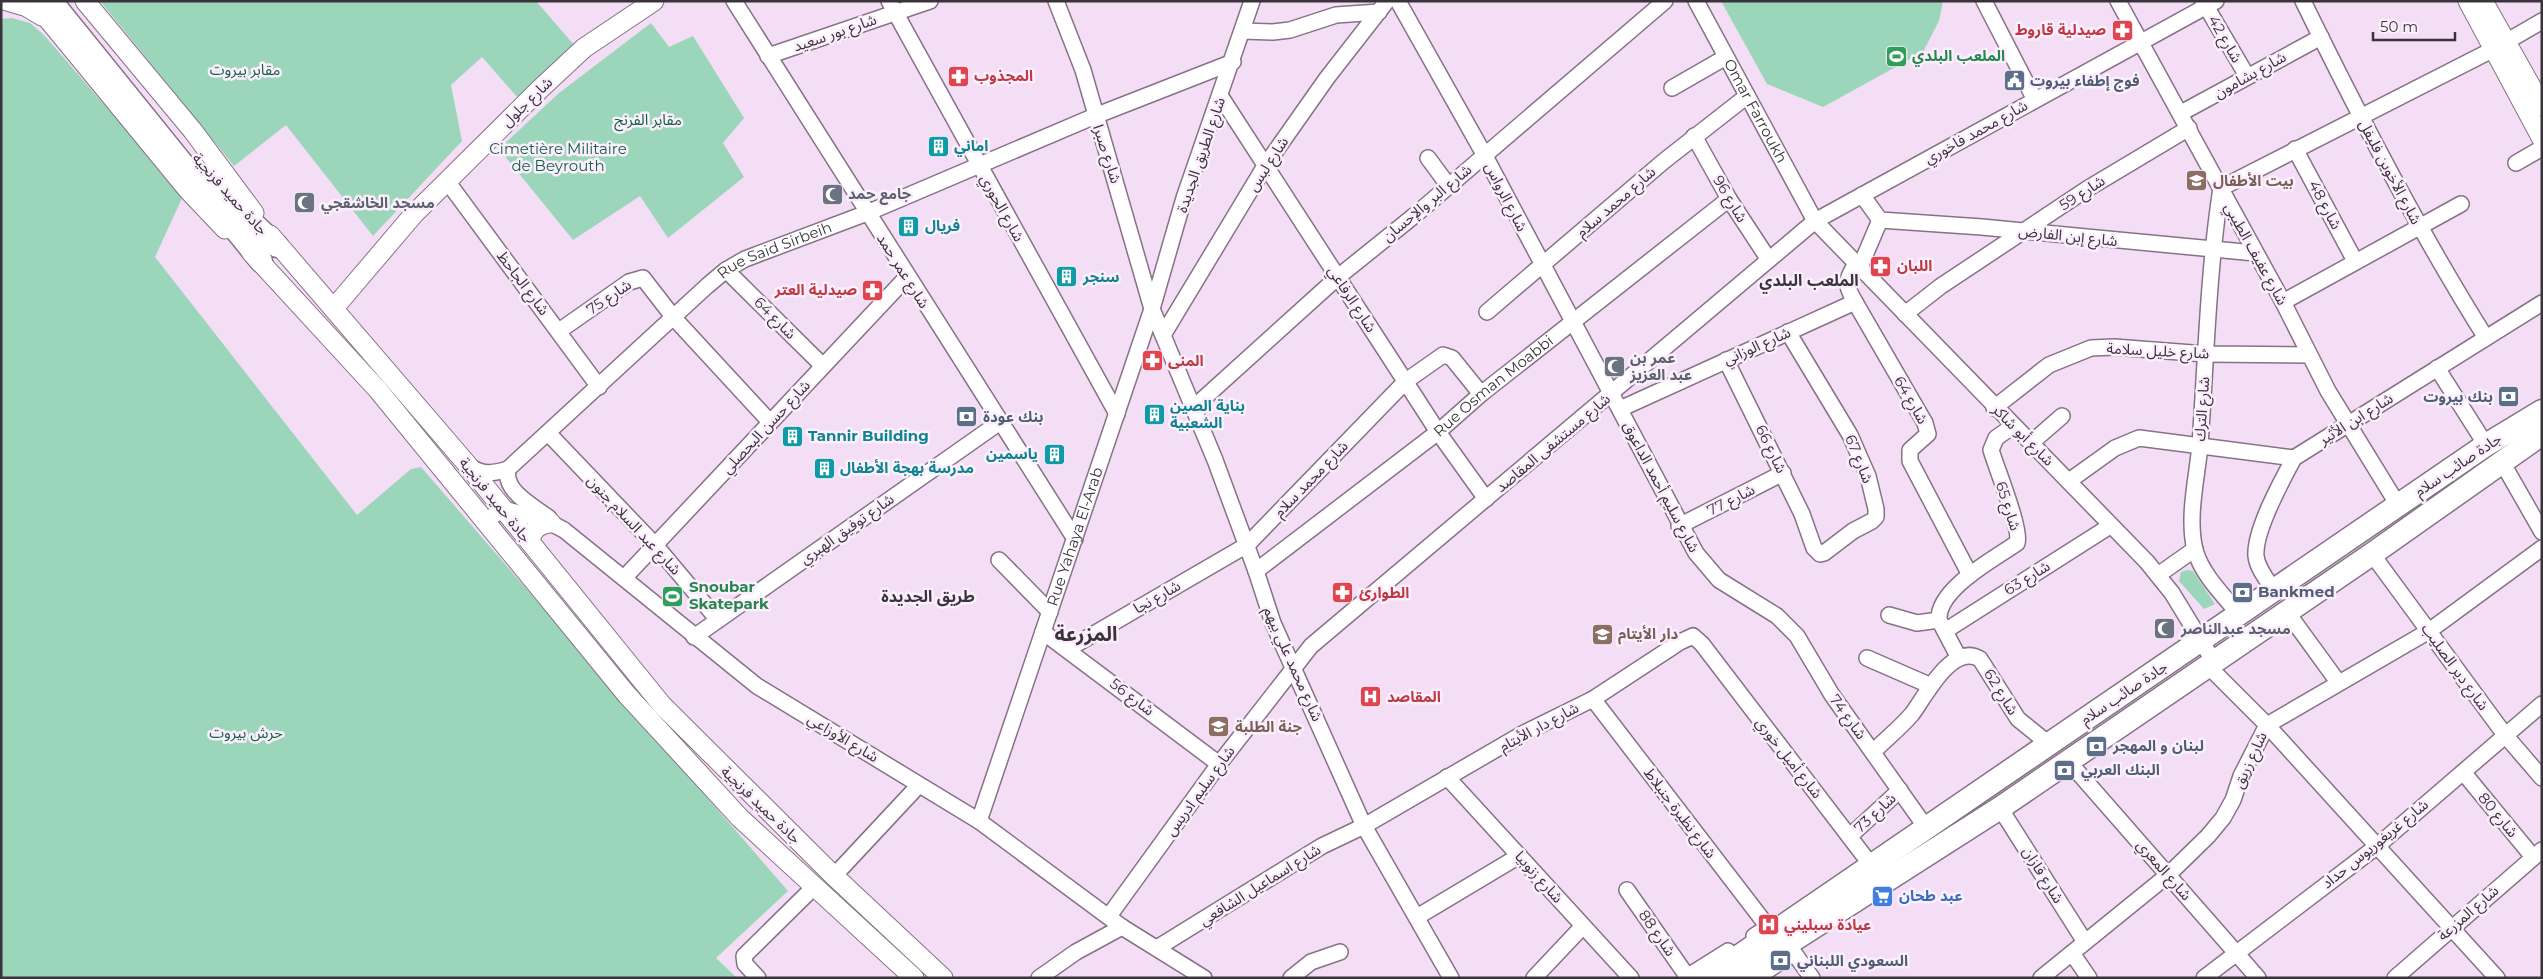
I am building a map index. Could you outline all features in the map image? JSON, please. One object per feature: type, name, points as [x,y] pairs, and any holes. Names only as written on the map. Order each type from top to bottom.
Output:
[{"type":"highway","name":"جادة حميد فرنجية","points":[[68,1],[246,216],[269,254]]},
{"type":"highway","name":"جادة حميد فرنجية","points":[[48,10],[269,254]]},
{"type":"highway","name":"جادة صائب سلام","points":[[1693,977],[1927,829],[2486,445],[2542,411]]},
{"type":"highway","name":"جادة صائب سلام","points":[[1734,978],[1877,888],[2069,762],[2372,554],[2542,434]]},
{"type":"highway","points":[[1768,927],[1871,865]]},
{"type":"highway","points":[[1794,953],[1877,888]]},
{"type":"main road","points":[[7,1],[27,7],[48,10]]},
{"type":"main road","points":[[33,1],[48,10]]},
{"type":"main road","points":[[84,1],[218,163],[269,254]]},
{"type":"main road","name":"شارع جلول","points":[[334,308],[379,253],[447,181],[584,48],[654,1]]},
{"type":"main road","points":[[2468,1],[2542,106]]},
{"type":"main road","points":[[2483,1],[2499,46],[2542,139]]},
{"type":"main road","name":"جادة حميد فرنجية","points":[[269,254],[334,308],[504,509],[662,706],[834,876],[943,978]]},
{"type":"main road","name":"جادة حميد فرنجية","points":[[269,254],[627,695],[740,818],[914,978]]},
{"type":"main road","points":[[530,542],[535,529],[540,525],[558,526]]},
{"type":"street","name":"شارع عمر حمد","points":[[734,1],[907,277],[1075,539]]},
{"type":"street","name":"شارع بور سعيد","points":[[768,56],[892,6],[930,1]]},
{"type":"street","name":"شارع صبرا","points":[[1056,1],[1083,70],[1095,116],[1127,216],[1152,309]]},
{"type":"street","name":"شارع الطريق الجديدة","points":[[1152,309],[1184,198],[1221,97],[1252,1]]},
{"type":"street","name":"شارع الرواس","points":[[1398,1],[1485,156],[1613,394]]},
{"type":"street","name":"شارع البر والإحسان","points":[[1192,409],[1338,277],[1485,156],[1665,1]]},
{"type":"street","name":"Omar Farroukh","points":[[1696,1],[1815,221]]},
{"type":"street","points":[[1984,1],[2035,100]]},
{"type":"street","name":"شارع عفيف الطيبي","points":[[2118,1],[2283,302],[2309,355],[2348,425],[2398,505]]},
{"type":"street","name":"شارع الأخوين فليفل","points":[[2304,1],[2360,115],[2419,226],[2448,278],[2486,338]]},
{"type":"street","name":"شارع محمد فاخوري","points":[[1815,221],[2141,43],[2209,3]]},
{"type":"street","name":"شارع 42","points":[[2209,3],[2247,76]]},
{"type":"street","name":"شارع الحوري","points":[[892,6],[978,167],[1117,414]]},
{"type":"street","points":[[1242,31],[1273,32],[1290,30],[1336,14],[1383,7]]},
{"type":"street","name":"شارع لبس","points":[[1163,335],[1265,166],[1327,78],[1383,7]]},
{"type":"street","points":[[2221,188],[2360,115],[2499,46],[2542,21]]},
{"type":"street","name":"شارع بشامون","points":[[2180,113],[2321,37]]},
{"type":"street","points":[[1672,88],[1726,57]]},
{"type":"street","name":"Rue Said Sirbeih","points":[[508,469],[726,270],[759,253],[867,213],[1095,116],[1233,62]]},
{"type":"street","name":"شارع محمد سلام","points":[[1487,312],[1694,136],[1747,96]]},
{"type":"street","name":"شارع الرفاعي","points":[[1221,97],[1438,432],[1486,498]]},
{"type":"street","name":"شارع 59","points":[[1905,314],[1941,286],[2087,189],[2189,128]]},
{"type":"street","name":"شارع 96","points":[[1694,136],[1729,199],[1769,260]]},
{"type":"street","points":[[2516,163],[2542,148]]},
{"type":"street","name":"شارع 48","points":[[2294,149],[2355,261]]},
{"type":"street","points":[[1428,158],[1448,185]]},
{"type":"street","name":"شارع الجاحظ","points":[[447,181],[599,387]]},
{"type":"street","name":"شارع الترك","points":[[2221,188],[2211,250],[2200,448],[2193,517],[2195,549],[2207,574],[2240,615]]},
{"type":"street","points":[[1855,302],[1846,281],[1858,265],[1880,220],[1862,195]]},
{"type":"street","name":"Rue Osman Moabbi","points":[[1256,571],[1438,432],[1481,394],[1574,323],[1729,199]]},
{"type":"street","points":[[2283,302],[2461,204]]},
{"type":"street","name":"شارع إبن الفارض","points":[[1880,220],[1982,227],[2255,253]]},
{"type":"street","name":"شارع مستشفى المقاصد","points":[[1293,668],[1317,640],[1613,394],[1815,221]]},
{"type":"street","name":"شارع أبو شاكر","points":[[1815,221],[1994,408],[2069,481],[2158,574],[2201,641],[2211,664],[2497,978]]},
{"type":"street","name":"شارع 64","points":[[726,270],[823,366]]},
{"type":"street","name":"شارع 75","points":[[559,331],[629,282],[640,277],[646,280],[674,318]]},
{"type":"street","name":"شارع حسن البحصلي","points":[[625,577],[907,277]]},
{"type":"street","name":"شارع 64","points":[[1855,302],[1925,424],[1928,434],[1910,450],[1910,461],[1970,575]]},
{"type":"street","name":"شارع الوزاني","points":[[1620,410],[1855,302]]},
{"type":"street","name":"شارع ابن الأثير","points":[[2294,458],[2542,303]]},
{"type":"street","name":"شارع محمد علي بيهم","points":[[1152,309],[1192,409],[1215,460],[1247,545],[1273,624],[1364,826],[1451,978]]},
{"type":"street","name":"Rue Yahaya El-Arab","points":[[979,821],[1152,309]]},
{"type":"street","points":[[674,318],[770,422]]},
{"type":"street","name":"شارع 67","points":[[1788,332],[1850,434],[1868,476],[1876,510],[1872,522],[1853,531],[1829,550],[1820,554],[1816,552],[1811,540]]},
{"type":"street","name":"شارع خليل سلامة","points":[[1994,408],[2049,365],[2091,348],[2114,347],[2206,354],[2309,355]]},
{"type":"street","name":"شارع محمد سلام","points":[[1247,545],[1406,382],[1443,355],[1452,358],[1481,394]]},
{"type":"street","name":"شارع 66","points":[[1726,360],[1783,473],[1802,514],[1811,540]]},
{"type":"street","points":[[2437,368],[2486,445]]},
{"type":"street","name":"شارع سليم أحمد الداعوق","points":[[1613,394],[1680,526],[1703,564],[1719,580],[1766,609]]},
{"type":"street","points":[[2031,443],[2062,416]]},
{"type":"street","name":"شارع توفيق الهبري","points":[[694,637],[1000,422]]},
{"type":"street","name":"شارع 65","points":[[1942,625],[1938,613],[1948,595],[1970,575],[2017,543],[2015,524],[1991,450],[1996,438],[2013,426]]},
{"type":"street","name":"شارع عبد السلام جنون","points":[[548,433],[656,546],[718,620]]},
{"type":"street","points":[[2069,481],[2132,439],[2161,440],[2200,448],[2294,458],[2278,488],[2256,550],[2259,565],[2274,591]]},
{"type":"street","points":[[2502,462],[2542,532]]},
{"type":"street","points":[[466,464],[483,473],[494,474],[508,469]]},
{"type":"street","points":[[508,469],[506,479],[510,487],[558,526]]},
{"type":"street","name":"شارع 77","points":[[1680,526],[1783,473]]},
{"type":"street","points":[[486,520],[504,509]]},
{"type":"street","name":"شارع الأوزاعي","points":[[504,509],[558,526],[625,577],[694,637],[757,686],[979,821],[1122,927],[1204,978]]},
{"type":"street","name":"شارع 63","points":[[1942,625],[2110,526]]},
{"type":"street","name":"شارع نجا","points":[[1068,649],[1247,545]]},
{"type":"street","name":"شارع زريق","points":[[2040,978],[2168,875],[2208,836],[2223,818],[2266,725],[2429,631],[2542,548]]},
{"type":"street","points":[[2158,574],[2195,549]]},
{"type":"street","name":"شارع دير الصليب","points":[[2372,554],[2505,735],[2542,778]]},
{"type":"street","points":[[999,560],[1050,612]]},
{"type":"street","name":"شارع 74","points":[[1766,609],[1777,616],[1797,636],[1832,695],[1927,829]]},
{"type":"street","points":[[2287,612],[2338,682]]},
{"type":"street","points":[[1873,752],[1912,714],[1929,685],[1959,658],[1942,625],[1917,623],[1889,615]]},
{"type":"street","name":"شارع 56","points":[[1043,632],[1219,764]]},
{"type":"street","name":"شارع دار الأيتام","points":[[1364,826],[1524,733],[1593,699],[1690,636],[1695,636],[1707,651]]},
{"type":"street","name":"شارع أميل خوري","points":[[1707,651],[1871,865]]},
{"type":"street","name":"شارع 62","points":[[1959,658],[1975,656],[1980,659],[2018,719],[2049,744]]},
{"type":"street","points":[[1867,658],[1929,685]]},
{"type":"street","name":"شارع سليم ادريس","points":[[1109,916],[1219,764],[1293,668]]},
{"type":"street","name":"شارع نظيرة جنبلاط","points":[[1593,699],[1768,927]]},
{"type":"street","name":"شارع غريغوريوس حداد","points":[[2204,978],[2376,847],[2542,704]]},
{"type":"street","name":"شارع المعري","points":[[2069,762],[2258,978]]},
{"type":"street","name":"شارع 80","points":[[2463,772],[2537,854]]},
{"type":"street","name":"شارع زنوبيا","points":[[1447,777],[1631,978]]},
{"type":"street","points":[[834,876],[919,785]]},
{"type":"street","name":"شارع 73","points":[[1850,836],[1900,790]]},
{"type":"street","name":"شارع قازان","points":[[2000,808],[2085,942]]},
{"type":"street","name":"شارع اسماعيل الشافعي","points":[[1157,948],[1295,862],[1364,826]]},
{"type":"street","name":"شارع المزرعة","points":[[2395,978],[2537,854]]},
{"type":"street","points":[[1417,917],[1519,856]]},
{"type":"street","points":[[758,978],[745,964],[744,956],[814,886]]},
{"type":"street","name":"شارع 88","points":[[1627,890],[1693,977]]},
{"type":"street","points":[[1534,978],[1583,926]]},
{"type":"street","points":[[1039,978],[1076,952],[1122,927]]},
{"type":"street","points":[[1693,977],[1768,927]]},
{"type":"street","points":[[1291,978],[1312,962],[1340,952]]},
{"type":"street","points":[[1756,978],[1794,953],[1812,978]]},
{"type":"street","points":[[2072,953],[2089,978]]},
{"type":"green space","name":"مقابر بيروت","points":[[100,1],[536,1],[575,46],[518,98],[482,57],[451,85],[462,141],[373,236],[286,125],[234,166]]},
{"type":"green space","points":[[1721,1],[1943,1],[1939,21],[1923,52],[1823,107],[1767,84]]},
{"type":"green space","name":"حرش بيروت","points":[[12,18],[30,23],[44,35],[183,196],[155,257],[357,515],[411,469],[421,467],[788,891],[716,958],[737,978],[1,978],[1,19]]},
{"type":"green space","name":"مقابر الفرنج","points":[[651,23],[669,47],[693,36],[744,118],[723,143],[744,177],[668,238],[640,196],[573,240],[499,149],[559,93]]},
{"type":"green space","points":[[2193,571],[2215,604],[2204,609],[2179,581],[2181,572]]},
{"type":"place","name":"صيدلية قاروط","points":[[2122,30]]},
{"type":"place","name":"الملعب البلدي","points":[[1896,56]]},
{"type":"place","name":"المجذوب","points":[[958,76]]},
{"type":"place","name":"فوج إطفاء بيروت","points":[[2014,81]]},
{"type":"place","name":"اماني","points":[[938,146]]},
{"type":"place","name":"بيت الأطفال","points":[[2197,181]]},
{"type":"place","name":"جامع حمد","points":[[832,194]]},
{"type":"place","name":"مسجد الخاشقجي","points":[[305,203]]},
{"type":"place","name":"فريال","points":[[909,226]]},
{"type":"place","name":"اللبان","points":[[1881,266]]},
{"type":"place","name":"سنجر","points":[[1067,277]]},
{"type":"place","name":"صيدلية العتر","points":[[873,290]]},
{"type":"place","name":"المنى","points":[[1152,361]]},
{"type":"place","name":"عمر بن عبد العزيز","points":[[1614,367]]},
{"type":"place","name":"بنك بيروت","points":[[2509,397]]},
{"type":"place","name":"بناية الصين الشعبية","points":[[1154,415]]},
{"type":"place","name":"بنك عودة","points":[[967,417]]},
{"type":"place","name":"Tannir Building","points":[[792,436]]},
{"type":"place","name":"ياسمين","points":[[1054,454]]},
{"type":"place","name":"مدرسة بهجة الأطفال","points":[[824,468]]},
{"type":"place","name":"Bankmed","points":[[2242,592]]},
{"type":"place","name":"الطوارئ","points":[[1343,593]]},
{"type":"place","name":"Snoubar Skatepark","points":[[673,596]]},
{"type":"place","name":"مسجد عبدالناصر","points":[[2165,629]]},
{"type":"place","name":"دار الأيتام","points":[[1602,634]]},
{"type":"place","name":"المقاصد","points":[[1371,697]]},
{"type":"place","name":"جنة الطلبة","points":[[1219,727]]},
{"type":"place","name":"لبنان و المهجر","points":[[2097,746]]},
{"type":"place","name":"البنك العربي","points":[[2065,770]]},
{"type":"place","name":"عبد طحان","points":[[1883,896]]},
{"type":"place","name":"عيادة سبليني","points":[[1768,925]]},
{"type":"place","name":"السعودي اللبناني","points":[[1781,961]]},
{"type":"district","name":"الملعب البلدي","points":[[1809,280]]},
{"type":"district","name":"طريق الجديدة","points":[[928,596]]},
{"type":"district","name":"المزرعة","points":[[1086,634]]},
{"type":"park label","name":"Cimetière Militaire de Beyrouth","points":[[558,158]]}]
